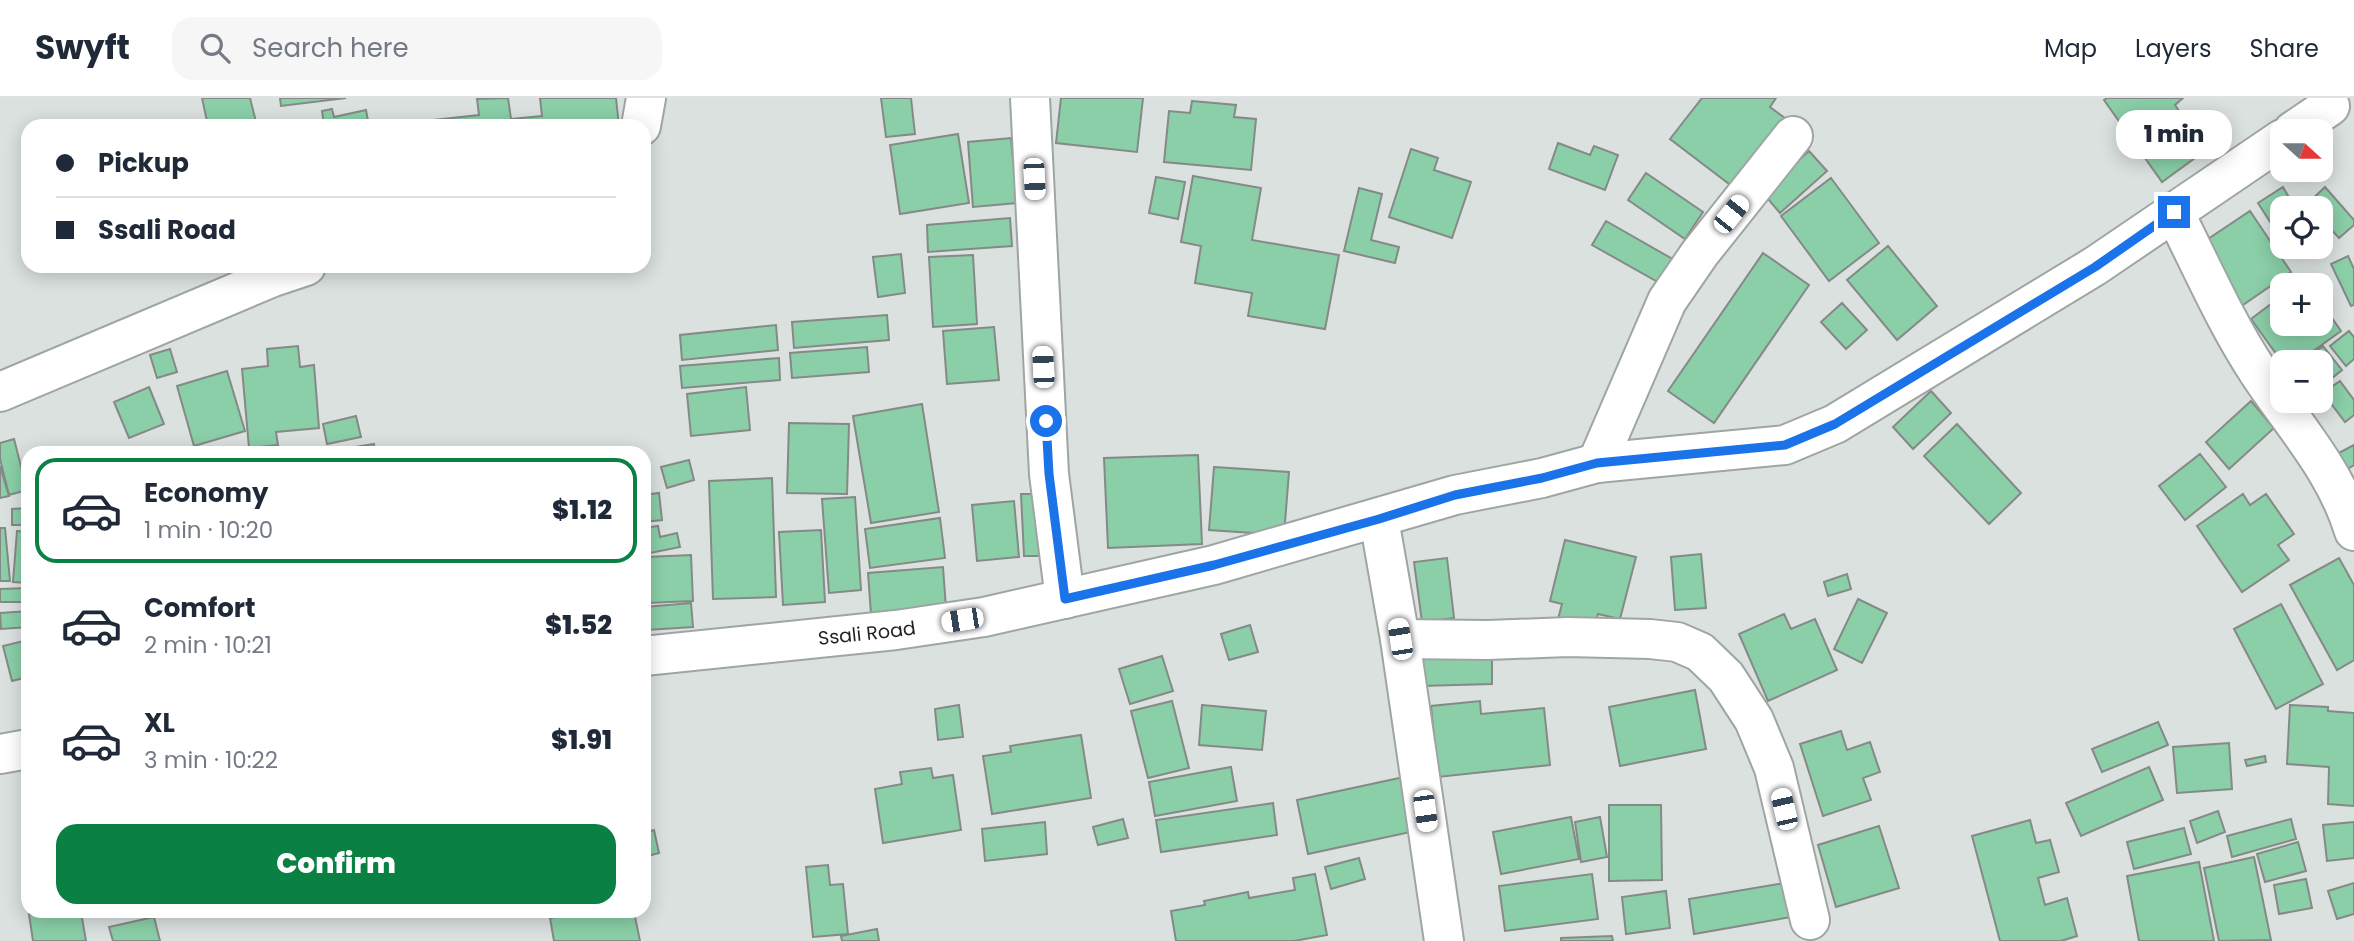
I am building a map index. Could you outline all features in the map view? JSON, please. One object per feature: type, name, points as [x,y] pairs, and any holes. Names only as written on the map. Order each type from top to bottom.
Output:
[{"type":"street","points":[[642,119],[646,98]]},
{"type":"street","points":[[1030,98],[1049,474],[1065,599]]},
{"type":"street","points":[[2316,119],[2337,108]]},
{"type":"street","points":[[1597,463],[1667,301],[1700,253],[1793,136]]},
{"type":"street","name":"Ssali Road","points":[[651,655],[896,630],[984,617],[1214,565],[1455,495],[1542,478],[1597,463],[1785,445],[1835,424],[2095,267],[2270,147]]},
{"type":"street","points":[[2174,212],[2256,370],[2320,456],[2338,488],[2354,531]]},
{"type":"street","points":[[0,391],[285,273]]},
{"type":"street","points":[[1379,519],[1400,639],[1444,941]]},
{"type":"street","points":[[1400,639],[1650,639],[1677,642],[1700,652],[1726,677],[1754,720],[1774,768],[1810,920]]},
{"type":"street","points":[[0,754],[21,750]]},
{"type":"building","points":[[202,98],[250,98],[255,119],[206,119]]},
{"type":"building","points":[[280,98],[346,98],[281,106]]},
{"type":"building","points":[[508,98],[511,119],[443,119],[479,115],[477,99]]},
{"type":"building","points":[[540,98],[616,98],[618,119],[511,119],[542,116]]},
{"type":"building","points":[[881,98],[911,98],[915,134],[886,137]]},
{"type":"building","points":[[1061,98],[1143,98],[1137,152],[1056,143]]},
{"type":"building","points":[[1702,98],[1776,98],[1770,107],[1793,124],[1741,193],[1670,139]]},
{"type":"building","points":[[2183,98],[2175,105],[2206,150],[2162,182],[2104,100]]},
{"type":"building","points":[[1192,101],[1236,105],[1234,117],[1256,119],[1251,170],[1164,162],[1169,111],[1190,113]]},
{"type":"building","points":[[332,109],[334,117],[366,110],[368,119],[323,119],[322,111]]},
{"type":"building","points":[[958,134],[969,203],[900,214],[890,145]]},
{"type":"building","points":[[1011,138],[1017,203],[973,207],[968,142]]},
{"type":"building","points":[[1558,143],[1590,155],[1594,146],[1618,155],[1605,190],[1549,169]]},
{"type":"building","points":[[1411,149],[1438,158],[1434,170],[1471,182],[1452,238],[1389,217]]},
{"type":"building","points":[[1809,151],[1827,171],[1780,213],[1763,193]]},
{"type":"building","points":[[1646,173],[1703,212],[1685,239],[1628,200]]},
{"type":"building","points":[[1193,176],[1261,188],[1252,240],[1339,255],[1325,329],[1248,316],[1252,293],[1195,283],[1201,246],[1181,242]]},
{"type":"building","points":[[1156,177],[1185,182],[1178,219],[1149,213]]},
{"type":"building","points":[[1831,178],[1879,243],[1829,281],[1781,216]]},
{"type":"building","points":[[2283,187],[2288,196],[2270,196],[2270,222],[2258,203]]},
{"type":"building","points":[[2325,187],[2333,196],[2315,196]]},
{"type":"building","points":[[1359,188],[1382,194],[1371,240],[1399,247],[1395,263],[1344,251]]},
{"type":"building","points":[[2333,196],[2354,220],[2354,225],[2339,238],[2333,231]]},
{"type":"building","points":[[2250,211],[2270,241],[2270,259],[2282,259],[2291,272],[2270,273],[2270,286],[2237,309],[2196,247]]},
{"type":"building","points":[[1010,218],[1012,246],[928,252],[927,225]]},
{"type":"building","points":[[1606,221],[1676,261],[1663,285],[1592,245]]},
{"type":"building","points":[[1888,246],[1937,306],[1897,340],[1847,280]]},
{"type":"building","points":[[1763,253],[1809,285],[1714,423],[1668,391]]},
{"type":"building","points":[[901,254],[905,293],[878,297],[873,257]]},
{"type":"building","points":[[973,255],[977,324],[933,327],[929,257]]},
{"type":"building","points":[[2348,256],[2354,269],[2354,305],[2351,306],[2331,264]]},
{"type":"building","points":[[1842,303],[1867,330],[1846,349],[1821,322]]},
{"type":"building","points":[[2270,305],[2270,336],[2333,336],[2333,320],[2341,331],[2315,350],[2273,350],[2251,319]]},
{"type":"building","points":[[887,315],[889,340],[794,348],[792,322]]},
{"type":"building","points":[[776,325],[778,350],[682,360],[680,335]]},
{"type":"building","points":[[994,327],[999,380],[947,384],[943,331]]},
{"type":"building","points":[[2349,331],[2354,337],[2354,359],[2346,366],[2330,346]]},
{"type":"building","points":[[298,346],[300,367],[314,365],[319,428],[276,432],[278,445],[249,446],[242,369],[268,366],[267,349]]},
{"type":"building","points":[[867,347],[869,372],[792,378],[790,353]]},
{"type":"building","points":[[170,349],[177,372],[157,378],[150,355]]},
{"type":"building","points":[[779,358],[780,380],[682,388],[680,366]]},
{"type":"building","points":[[2333,359],[2342,370],[2333,377]]},
{"type":"building","points":[[227,371],[245,431],[194,446],[177,386]]},
{"type":"building","points":[[2340,381],[2354,400],[2354,415],[2345,422],[2333,406],[2333,386]]},
{"type":"building","points":[[149,387],[164,424],[129,438],[114,402]]},
{"type":"building","points":[[746,387],[750,430],[691,436],[687,394]]},
{"type":"building","points":[[1931,391],[1951,413],[1913,449],[1893,427]]},
{"type":"building","points":[[2251,401],[2274,428],[2229,469],[2206,442]]},
{"type":"building","points":[[922,404],[939,512],[871,523],[853,416]]},
{"type":"building","points":[[356,416],[361,437],[327,444],[323,424]]},
{"type":"building","points":[[789,423],[849,424],[847,494],[787,493]]},
{"type":"building","points":[[1957,424],[2021,493],[1989,524],[1924,456]]},
{"type":"building","points":[[14,439],[21,466],[21,492],[9,495],[0,459],[0,443]]},
{"type":"building","points":[[2354,445],[2354,465],[2344,471],[2335,455]]},
{"type":"building","points":[[2200,454],[2226,487],[2185,520],[2159,486]]},
{"type":"building","points":[[1198,455],[1202,544],[1108,548],[1104,458]]},
{"type":"building","points":[[689,460],[694,480],[667,488],[661,467]]},
{"type":"building","points":[[0,466],[9,496],[0,498]]},
{"type":"building","points":[[1214,467],[1289,472],[1284,535],[1209,530]]},
{"type":"building","points":[[772,478],[776,597],[713,599],[709,481]]},
{"type":"building","points":[[659,493],[662,520],[651,521],[651,494]]},
{"type":"building","points":[[1021,494],[1037,494],[1040,556],[1024,556]]},
{"type":"building","points":[[2243,494],[2250,505],[2266,494],[2294,534],[2278,545],[2289,560],[2242,592],[2197,526]]},
{"type":"building","points":[[855,497],[861,590],[829,593],[822,499]]},
{"type":"building","points":[[1014,501],[1019,557],[977,561],[972,505]]},
{"type":"building","points":[[21,508],[21,525],[12,525],[12,509]]},
{"type":"building","points":[[940,518],[945,558],[870,568],[865,529]]},
{"type":"building","points":[[658,526],[660,537],[677,533],[680,547],[651,553],[651,527]]},
{"type":"building","points":[[0,528],[5,528],[10,581],[0,581]]},
{"type":"building","points":[[821,530],[825,602],[783,605],[779,532]]},
{"type":"building","points":[[17,531],[21,531],[21,583],[13,582]]},
{"type":"building","points":[[1565,540],[1636,557],[1620,619],[1598,614],[1594,629],[1558,619],[1562,604],[1550,601]]},
{"type":"building","points":[[1701,554],[1706,608],[1675,610],[1671,557]]},
{"type":"building","points":[[691,555],[693,601],[651,603],[651,557]]},
{"type":"building","points":[[1447,558],[1454,618],[1422,622],[1414,562]]},
{"type":"building","points":[[2339,558],[2354,585],[2354,660],[2337,670],[2290,585]]},
{"type":"building","points":[[943,567],[946,608],[871,614],[868,573]]},
{"type":"building","points":[[1847,574],[1851,589],[1828,596],[1824,582]]},
{"type":"building","points":[[21,588],[21,602],[0,602],[0,589]]},
{"type":"building","points":[[1858,599],[1887,613],[1862,663],[1834,649]]},
{"type":"building","points":[[691,603],[693,627],[651,630],[651,606]]},
{"type":"building","points":[[2281,604],[2323,684],[2276,709],[2234,629]]},
{"type":"building","points":[[21,612],[21,628],[1,629],[0,613]]},
{"type":"building","points":[[1784,614],[1791,629],[1815,619],[1837,670],[1768,701],[1739,634]]},
{"type":"building","points":[[1250,625],[1258,652],[1229,660],[1221,634]]},
{"type":"building","points":[[21,642],[21,679],[12,681],[3,646]]},
{"type":"building","points":[[1162,656],[1173,691],[1130,704],[1119,669]]},
{"type":"building","points":[[1492,656],[1492,684],[1421,686],[1421,657]]},
{"type":"building","points":[[1695,690],[1706,749],[1620,766],[1609,707]]},
{"type":"building","points":[[1172,701],[1189,768],[1148,778],[1131,711]]},
{"type":"building","points":[[1480,701],[1481,714],[1544,708],[1550,765],[1438,777],[1431,706]]},
{"type":"building","points":[[959,705],[963,737],[938,740],[935,709]]},
{"type":"building","points":[[1202,705],[1266,711],[1262,750],[1199,745]]},
{"type":"building","points":[[2290,705],[2328,707],[2328,711],[2354,713],[2354,806],[2328,804],[2329,767],[2287,764]]},
{"type":"building","points":[[2158,722],[2168,745],[2102,772],[2092,749]]},
{"type":"building","points":[[1841,731],[1847,750],[1870,742],[1880,772],[1863,778],[1871,800],[1823,816],[1800,744]]},
{"type":"building","points":[[1081,735],[1091,798],[992,814],[983,756],[1011,752],[1010,746]]},
{"type":"building","points":[[2229,743],[2232,789],[2177,793],[2173,747]]},
{"type":"building","points":[[2265,756],[2266,762],[2247,766],[2245,760]]},
{"type":"building","points":[[1231,767],[1237,801],[1155,816],[1149,782]]},
{"type":"building","points":[[2149,767],[2163,800],[2081,836],[2066,803]]},
{"type":"building","points":[[931,768],[933,778],[953,775],[961,830],[883,843],[875,789],[902,784],[900,772]]},
{"type":"building","points":[[1404,777],[1415,831],[1308,854],[1297,800]]},
{"type":"building","points":[[1273,803],[1277,835],[1161,852],[1156,820]]},
{"type":"building","points":[[1609,805],[1661,805],[1662,880],[1609,881]]},
{"type":"building","points":[[2218,811],[2225,832],[2197,843],[2190,821]]},
{"type":"building","points":[[1571,817],[1579,859],[1501,874],[1493,832]]},
{"type":"building","points":[[1600,817],[1607,857],[1581,862],[1575,822]]},
{"type":"building","points":[[1123,819],[1128,838],[1098,845],[1093,827]]},
{"type":"building","points":[[2291,819],[2296,839],[2232,857],[2227,836]]},
{"type":"building","points":[[2030,820],[2036,843],[2050,840],[2059,872],[2038,878],[2045,905],[2067,898],[2077,936],[2061,941],[2000,941],[1972,836]]},
{"type":"building","points":[[1045,822],[1047,854],[985,861],[982,829]]},
{"type":"building","points":[[2354,822],[2354,858],[2327,861],[2323,825]]},
{"type":"building","points":[[1879,826],[1899,888],[1836,907],[1818,845]]},
{"type":"building","points":[[2184,828],[2191,854],[2134,869],[2127,842]]},
{"type":"building","points":[[654,830],[659,853],[651,855],[651,831]]},
{"type":"building","points":[[2298,842],[2306,871],[2265,882],[2257,854]]},
{"type":"building","points":[[2254,857],[2271,940],[2219,941],[2204,868]]},
{"type":"building","points":[[1359,858],[1365,879],[1331,889],[1325,867]]},
{"type":"building","points":[[2199,862],[2214,941],[2139,941],[2127,876]]},
{"type":"building","points":[[828,865],[830,885],[843,884],[848,934],[813,937],[806,867]]},
{"type":"building","points":[[1315,874],[1327,935],[1294,941],[1176,941],[1171,911],[1205,905],[1204,901],[1248,892],[1249,898],[1295,890],[1293,878]]},
{"type":"building","points":[[1592,874],[1598,919],[1505,931],[1499,886]]},
{"type":"building","points":[[2306,879],[2312,908],[2279,914],[2274,885]]},
{"type":"building","points":[[1791,882],[1797,916],[1694,934],[1689,899]]},
{"type":"building","points":[[2354,883],[2354,914],[2337,919],[2328,891]]},
{"type":"building","points":[[1666,891],[1670,928],[1626,934],[1622,897]]},
{"type":"building","points":[[30,918],[82,918],[86,941],[33,941]]},
{"type":"building","points":[[154,918],[160,941],[113,941],[109,927]]},
{"type":"building","points":[[550,918],[635,918],[640,941],[554,941]]},
{"type":"building","points":[[877,929],[879,941],[842,941],[841,936]]},
{"type":"building","points":[[1612,936],[1613,941],[1561,941],[1561,938]]},
{"type":"route","points":[[1046,421],[1049,474],[1065,599],[1214,565],[1455,495],[1542,478],[1597,463],[1785,445],[1835,424],[2095,267],[2174,212]]}]
